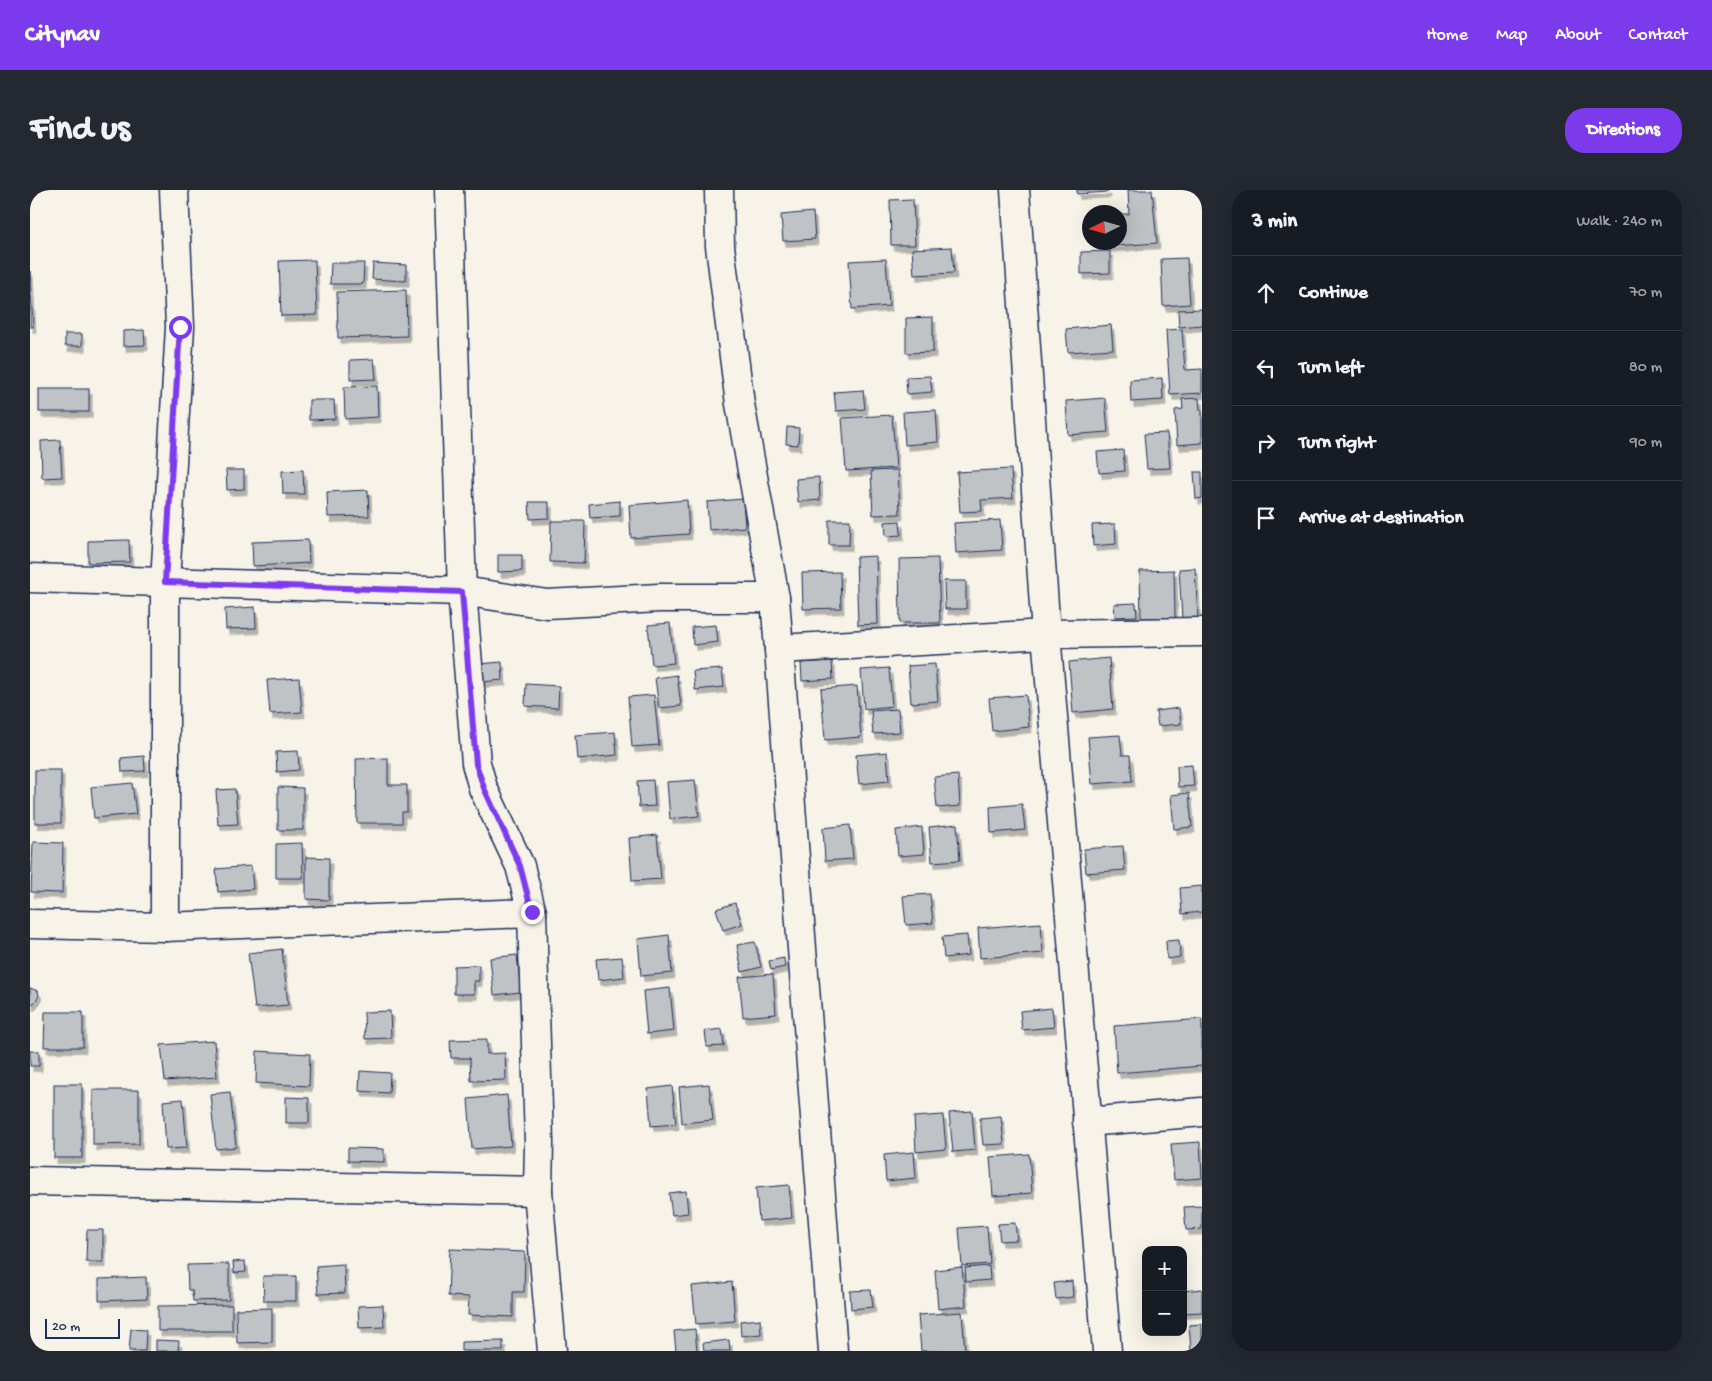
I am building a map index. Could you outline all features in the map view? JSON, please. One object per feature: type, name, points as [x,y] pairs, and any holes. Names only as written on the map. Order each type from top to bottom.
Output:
[{"type":"street","points":[[165,927],[165,582],[180,327],[174,190]]},
{"type":"street","points":[[450,190],[462,592],[476,764],[484,788],[520,866],[532,912],[539,1142],[538,1191],[552,1351]]},
{"type":"street","points":[[719,190],[720,246],[740,404],[775,598],[833,1351]]},
{"type":"street","points":[[1015,190],[1046,634],[1107,1351]]},
{"type":"street","points":[[30,578],[462,592],[547,604],[659,598],[775,598]]},
{"type":"street","points":[[779,649],[1046,634],[1202,632]]},
{"type":"street","points":[[30,924],[165,927],[532,912]]},
{"type":"street","points":[[1087,1122],[1202,1112]]},
{"type":"street","points":[[30,1181],[538,1191]]},
{"type":"building","points":[[1077,190],[1108,190],[1108,192],[1077,194]]},
{"type":"building","points":[[1128,190],[1152,190],[1157,243],[1127,245],[1127,214],[1129,214]]},
{"type":"building","points":[[913,199],[915,245],[891,245],[890,200]]},
{"type":"building","points":[[813,212],[815,239],[783,241],[781,215]]},
{"type":"building","points":[[952,247],[954,273],[914,275],[912,249]]},
{"type":"building","points":[[1110,251],[1110,273],[1081,274],[1081,252]]},
{"type":"building","points":[[1187,258],[1190,304],[1163,306],[1161,259]]},
{"type":"building","points":[[886,259],[889,306],[852,309],[849,261]]},
{"type":"building","points":[[315,260],[317,315],[281,316],[279,261]]},
{"type":"building","points":[[331,263],[364,263],[363,284],[330,284]]},
{"type":"building","points":[[373,263],[406,265],[406,281],[372,279]]},
{"type":"building","points":[[30,271],[33,327],[30,327]]},
{"type":"building","points":[[406,290],[407,336],[338,338],[337,292]]},
{"type":"building","points":[[1202,309],[1202,325],[1179,327],[1178,310]]},
{"type":"building","points":[[933,317],[933,352],[906,353],[906,318]]},
{"type":"building","points":[[1111,325],[1113,349],[1068,352],[1066,329]]},
{"type":"building","points":[[1182,329],[1185,370],[1202,369],[1202,393],[1170,395],[1166,330]]},
{"type":"building","points":[[144,330],[145,345],[123,346],[123,331]]},
{"type":"building","points":[[65,334],[82,334],[82,346],[65,346]]},
{"type":"building","points":[[374,359],[376,379],[350,380],[350,360]]},
{"type":"building","points":[[930,376],[932,392],[907,394],[906,377]]},
{"type":"building","points":[[1162,378],[1163,400],[1131,402],[1130,380]]},
{"type":"building","points":[[377,386],[378,417],[345,419],[344,387]]},
{"type":"building","points":[[39,389],[89,389],[89,412],[39,412]]},
{"type":"building","points":[[863,390],[865,409],[836,411],[834,392]]},
{"type":"building","points":[[1105,398],[1108,432],[1068,435],[1066,401]]},
{"type":"building","points":[[1199,398],[1200,410],[1202,410],[1202,443],[1177,445],[1175,410],[1183,409],[1182,399]]},
{"type":"building","points":[[309,400],[334,400],[335,419],[309,420]]},
{"type":"building","points":[[936,410],[938,442],[905,445],[903,412]]},
{"type":"building","points":[[892,415],[896,468],[846,471],[842,418]]},
{"type":"building","points":[[787,427],[799,428],[798,445],[786,444]]},
{"type":"building","points":[[1167,433],[1170,468],[1147,469],[1144,434]]},
{"type":"building","points":[[60,440],[62,477],[42,478],[41,441]]},
{"type":"building","points":[[1123,450],[1125,471],[1099,473],[1097,452]]},
{"type":"building","points":[[1011,469],[1013,498],[981,500],[982,511],[960,512],[957,472]]},
{"type":"building","points":[[226,470],[244,470],[244,489],[227,490]]},
{"type":"building","points":[[303,470],[304,494],[283,494],[282,471]]},
{"type":"building","points":[[898,470],[900,514],[873,515],[871,471]]},
{"type":"building","points":[[1194,472],[1202,472],[1202,498],[1196,499]]},
{"type":"building","points":[[819,477],[820,500],[798,502],[796,479]]},
{"type":"building","points":[[368,490],[369,516],[328,517],[327,492]]},
{"type":"building","points":[[743,499],[745,527],[709,530],[707,502]]},
{"type":"building","points":[[687,500],[689,534],[631,538],[629,505]]},
{"type":"building","points":[[620,501],[620,516],[590,518],[589,504]]},
{"type":"building","points":[[529,502],[549,502],[549,518],[530,519]]},
{"type":"building","points":[[829,520],[850,520],[849,545],[829,545]]},
{"type":"building","points":[[1000,520],[1002,550],[956,553],[954,523]]},
{"type":"building","points":[[551,521],[585,521],[584,563],[550,562]]},
{"type":"building","points":[[900,521],[901,535],[886,536],[885,522]]},
{"type":"building","points":[[1115,524],[1116,544],[1093,546],[1092,525]]},
{"type":"building","points":[[129,540],[130,562],[88,563],[88,541]]},
{"type":"building","points":[[308,540],[309,563],[253,566],[252,542]]},
{"type":"building","points":[[498,555],[522,555],[522,571],[498,572]]},
{"type":"building","points":[[876,556],[878,624],[858,625],[856,557]]},
{"type":"building","points":[[938,558],[940,623],[900,623],[899,559]]},
{"type":"building","points":[[1195,568],[1198,618],[1182,619],[1179,569]]},
{"type":"building","points":[[1174,570],[1175,618],[1141,618],[1140,571]]},
{"type":"building","points":[[840,572],[841,608],[803,609],[802,573]]},
{"type":"building","points":[[944,581],[966,581],[966,609],[945,609]]},
{"type":"building","points":[[1136,603],[1137,616],[1115,617],[1114,604]]},
{"type":"building","points":[[255,607],[256,628],[226,629],[225,609]]},
{"type":"building","points":[[670,623],[674,663],[652,665],[648,625]]},
{"type":"building","points":[[716,625],[718,642],[693,645],[692,627]]},
{"type":"building","points":[[1109,658],[1113,709],[1073,713],[1069,662]]},
{"type":"building","points":[[832,661],[833,679],[802,681],[801,663]]},
{"type":"building","points":[[502,662],[503,680],[481,682],[479,664]]},
{"type":"building","points":[[935,664],[938,701],[911,703],[908,666]]},
{"type":"building","points":[[889,668],[892,706],[864,709],[861,670]]},
{"type":"building","points":[[722,669],[724,687],[695,690],[693,671]]},
{"type":"building","points":[[677,675],[681,706],[659,708],[655,678]]},
{"type":"building","points":[[299,678],[302,712],[270,714],[267,680]]},
{"type":"building","points":[[526,684],[559,686],[558,708],[525,706]]},
{"type":"building","points":[[857,686],[861,737],[825,740],[821,689]]},
{"type":"building","points":[[654,695],[659,745],[632,747],[628,697]]},
{"type":"building","points":[[1026,695],[1029,727],[992,731],[989,698]]},
{"type":"building","points":[[1179,708],[1181,724],[1158,726],[1156,711]]},
{"type":"building","points":[[898,709],[900,732],[873,734],[871,711]]},
{"type":"building","points":[[615,732],[617,755],[577,759],[575,735]]},
{"type":"building","points":[[1120,735],[1122,755],[1130,755],[1132,781],[1092,784],[1088,737]]},
{"type":"building","points":[[298,751],[299,770],[277,772],[276,752]]},
{"type":"building","points":[[887,752],[889,781],[859,784],[856,755]]},
{"type":"building","points":[[144,756],[145,771],[122,772],[121,758]]},
{"type":"building","points":[[388,758],[388,785],[407,785],[407,812],[402,812],[402,823],[357,823],[356,759]]},
{"type":"building","points":[[1192,765],[1194,786],[1178,787],[1177,766]]},
{"type":"building","points":[[35,770],[61,770],[61,823],[35,823]]},
{"type":"building","points":[[958,775],[960,806],[937,808],[934,777]]},
{"type":"building","points":[[653,780],[655,806],[639,807],[637,781]]},
{"type":"building","points":[[695,780],[699,816],[670,819],[667,782]]},
{"type":"building","points":[[132,783],[136,814],[94,818],[91,787]]},
{"type":"building","points":[[278,787],[303,788],[303,830],[278,830]]},
{"type":"building","points":[[235,789],[238,824],[218,825],[216,790]]},
{"type":"building","points":[[1189,793],[1192,827],[1174,829],[1171,795]]},
{"type":"building","points":[[1022,804],[1025,830],[991,833],[990,807]]},
{"type":"building","points":[[957,824],[960,860],[932,862],[929,827]]},
{"type":"building","points":[[850,825],[853,859],[825,861],[823,828]]},
{"type":"building","points":[[922,827],[924,854],[898,856],[896,830]]},
{"type":"building","points":[[657,835],[661,879],[632,881],[629,838]]},
{"type":"building","points":[[33,842],[63,843],[62,893],[31,892]]},
{"type":"building","points":[[302,843],[303,878],[276,878],[276,844]]},
{"type":"building","points":[[1123,846],[1125,870],[1086,873],[1084,849]]},
{"type":"building","points":[[306,857],[329,858],[329,900],[306,899]]},
{"type":"building","points":[[251,866],[253,889],[218,892],[216,869]]},
{"type":"building","points":[[1202,886],[1202,912],[1182,914],[1180,888]]},
{"type":"building","points":[[930,894],[933,923],[906,925],[903,896]]},
{"type":"building","points":[[735,903],[742,924],[723,930],[716,909]]},
{"type":"building","points":[[1041,923],[1043,953],[980,958],[978,928]]},
{"type":"building","points":[[669,935],[672,973],[641,976],[638,939]]},
{"type":"building","points":[[967,935],[969,955],[944,958],[942,937]]},
{"type":"building","points":[[1179,940],[1180,957],[1167,959],[1166,941]]},
{"type":"building","points":[[755,942],[761,967],[742,972],[737,945]]},
{"type":"building","points":[[282,949],[288,1005],[255,1008],[248,953]]},
{"type":"building","points":[[517,955],[521,992],[494,995],[490,958]]},
{"type":"building","points":[[622,957],[624,977],[598,980],[596,959]]},
{"type":"building","points":[[784,958],[785,967],[771,970],[769,961]]},
{"type":"building","points":[[479,965],[479,981],[474,981],[474,994],[454,994],[454,966]]},
{"type":"building","points":[[773,974],[776,1014],[743,1017],[739,977]]},
{"type":"building","points":[[30,988],[38,991],[39,996],[30,1005]]},
{"type":"building","points":[[670,988],[674,1031],[647,1034],[643,991]]},
{"type":"building","points":[[1052,1008],[1054,1027],[1022,1030],[1020,1011]]},
{"type":"building","points":[[390,1011],[391,1038],[365,1039],[364,1012]]},
{"type":"building","points":[[45,1012],[83,1012],[83,1047],[44,1047]]},
{"type":"building","points":[[1202,1019],[1202,1066],[1117,1073],[1114,1026]]},
{"type":"building","points":[[722,1029],[724,1046],[707,1047],[705,1031]]},
{"type":"building","points":[[487,1039],[487,1054],[505,1053],[506,1080],[471,1081],[470,1058],[451,1058],[450,1040]]},
{"type":"building","points":[[214,1041],[217,1077],[165,1081],[161,1045]]},
{"type":"building","points":[[30,1051],[39,1051],[39,1066],[30,1066]]},
{"type":"building","points":[[257,1051],[310,1054],[309,1086],[256,1083]]},
{"type":"building","points":[[360,1071],[390,1073],[389,1093],[359,1091]]},
{"type":"building","points":[[54,1084],[82,1084],[82,1158],[54,1158]]},
{"type":"building","points":[[709,1084],[713,1120],[682,1123],[679,1087]]},
{"type":"building","points":[[672,1086],[676,1124],[651,1126],[648,1089]]},
{"type":"building","points":[[93,1090],[139,1090],[139,1144],[93,1145]]},
{"type":"building","points":[[230,1092],[236,1147],[216,1149],[210,1094]]},
{"type":"building","points":[[507,1095],[511,1146],[472,1149],[468,1099]]},
{"type":"building","points":[[286,1097],[309,1098],[309,1123],[286,1123]]},
{"type":"building","points":[[183,1099],[187,1148],[166,1149],[163,1101]]},
{"type":"building","points":[[972,1111],[975,1150],[953,1152],[949,1113]]},
{"type":"building","points":[[943,1115],[946,1149],[916,1152],[914,1117]]},
{"type":"building","points":[[1001,1116],[1004,1144],[983,1145],[980,1118]]},
{"type":"building","points":[[1200,1142],[1202,1178],[1174,1180],[1171,1144]]},
{"type":"building","points":[[348,1148],[384,1149],[384,1162],[348,1161]]},
{"type":"building","points":[[914,1152],[916,1178],[886,1181],[884,1155]]},
{"type":"building","points":[[1029,1154],[1032,1193],[993,1196],[990,1157]]},
{"type":"building","points":[[789,1185],[792,1218],[759,1221],[756,1188]]},
{"type":"building","points":[[686,1191],[688,1213],[672,1215],[669,1193]]},
{"type":"building","points":[[1202,1206],[1202,1229],[1186,1230],[1184,1207]]},
{"type":"building","points":[[1015,1223],[1017,1240],[1000,1241],[998,1224]]},
{"type":"building","points":[[987,1226],[990,1264],[962,1266],[959,1228]]},
{"type":"building","points":[[87,1230],[103,1230],[103,1262],[86,1262]]},
{"type":"building","points":[[450,1249],[525,1252],[524,1292],[513,1292],[513,1317],[468,1315],[469,1297],[448,1296]]},
{"type":"building","points":[[245,1261],[246,1272],[234,1273],[233,1262]]},
{"type":"building","points":[[229,1264],[229,1300],[193,1301],[192,1290],[188,1290],[187,1265]]},
{"type":"building","points":[[344,1264],[345,1293],[318,1294],[316,1266]]},
{"type":"building","points":[[989,1266],[990,1280],[966,1282],[965,1268]]},
{"type":"building","points":[[962,1267],[966,1306],[938,1309],[935,1270]]},
{"type":"building","points":[[263,1276],[296,1276],[296,1301],[264,1301]]},
{"type":"building","points":[[146,1277],[147,1299],[99,1301],[99,1279]]},
{"type":"building","points":[[1072,1281],[1073,1297],[1056,1299],[1054,1283]]},
{"type":"building","points":[[732,1282],[735,1321],[696,1324],[692,1286]]},
{"type":"building","points":[[1202,1289],[1202,1312],[1187,1313],[1187,1291]]},
{"type":"building","points":[[871,1290],[873,1307],[851,1309],[850,1291]]},
{"type":"building","points":[[232,1305],[232,1331],[158,1331],[158,1306]]},
{"type":"building","points":[[383,1305],[384,1327],[359,1328],[358,1306]]},
{"type":"building","points":[[272,1308],[272,1342],[237,1343],[236,1309]]},
{"type":"building","points":[[962,1312],[965,1351],[921,1351],[918,1315]]},
{"type":"building","points":[[760,1319],[761,1334],[741,1336],[740,1321]]},
{"type":"building","points":[[1202,1324],[1202,1351],[1191,1351],[1189,1325]]},
{"type":"building","points":[[131,1329],[146,1330],[145,1351],[129,1351]]},
{"type":"building","points":[[695,1329],[697,1351],[676,1351],[674,1331]]},
{"type":"building","points":[[156,1340],[179,1341],[178,1351],[156,1351]]},
{"type":"building","points":[[729,1340],[730,1351],[704,1351],[703,1343]]},
{"type":"building","points":[[503,1341],[503,1351],[461,1351],[461,1342]]},
{"type":"route","points":[[180,327],[165,582],[462,592],[476,764],[484,788],[520,866],[532,912]]}]
